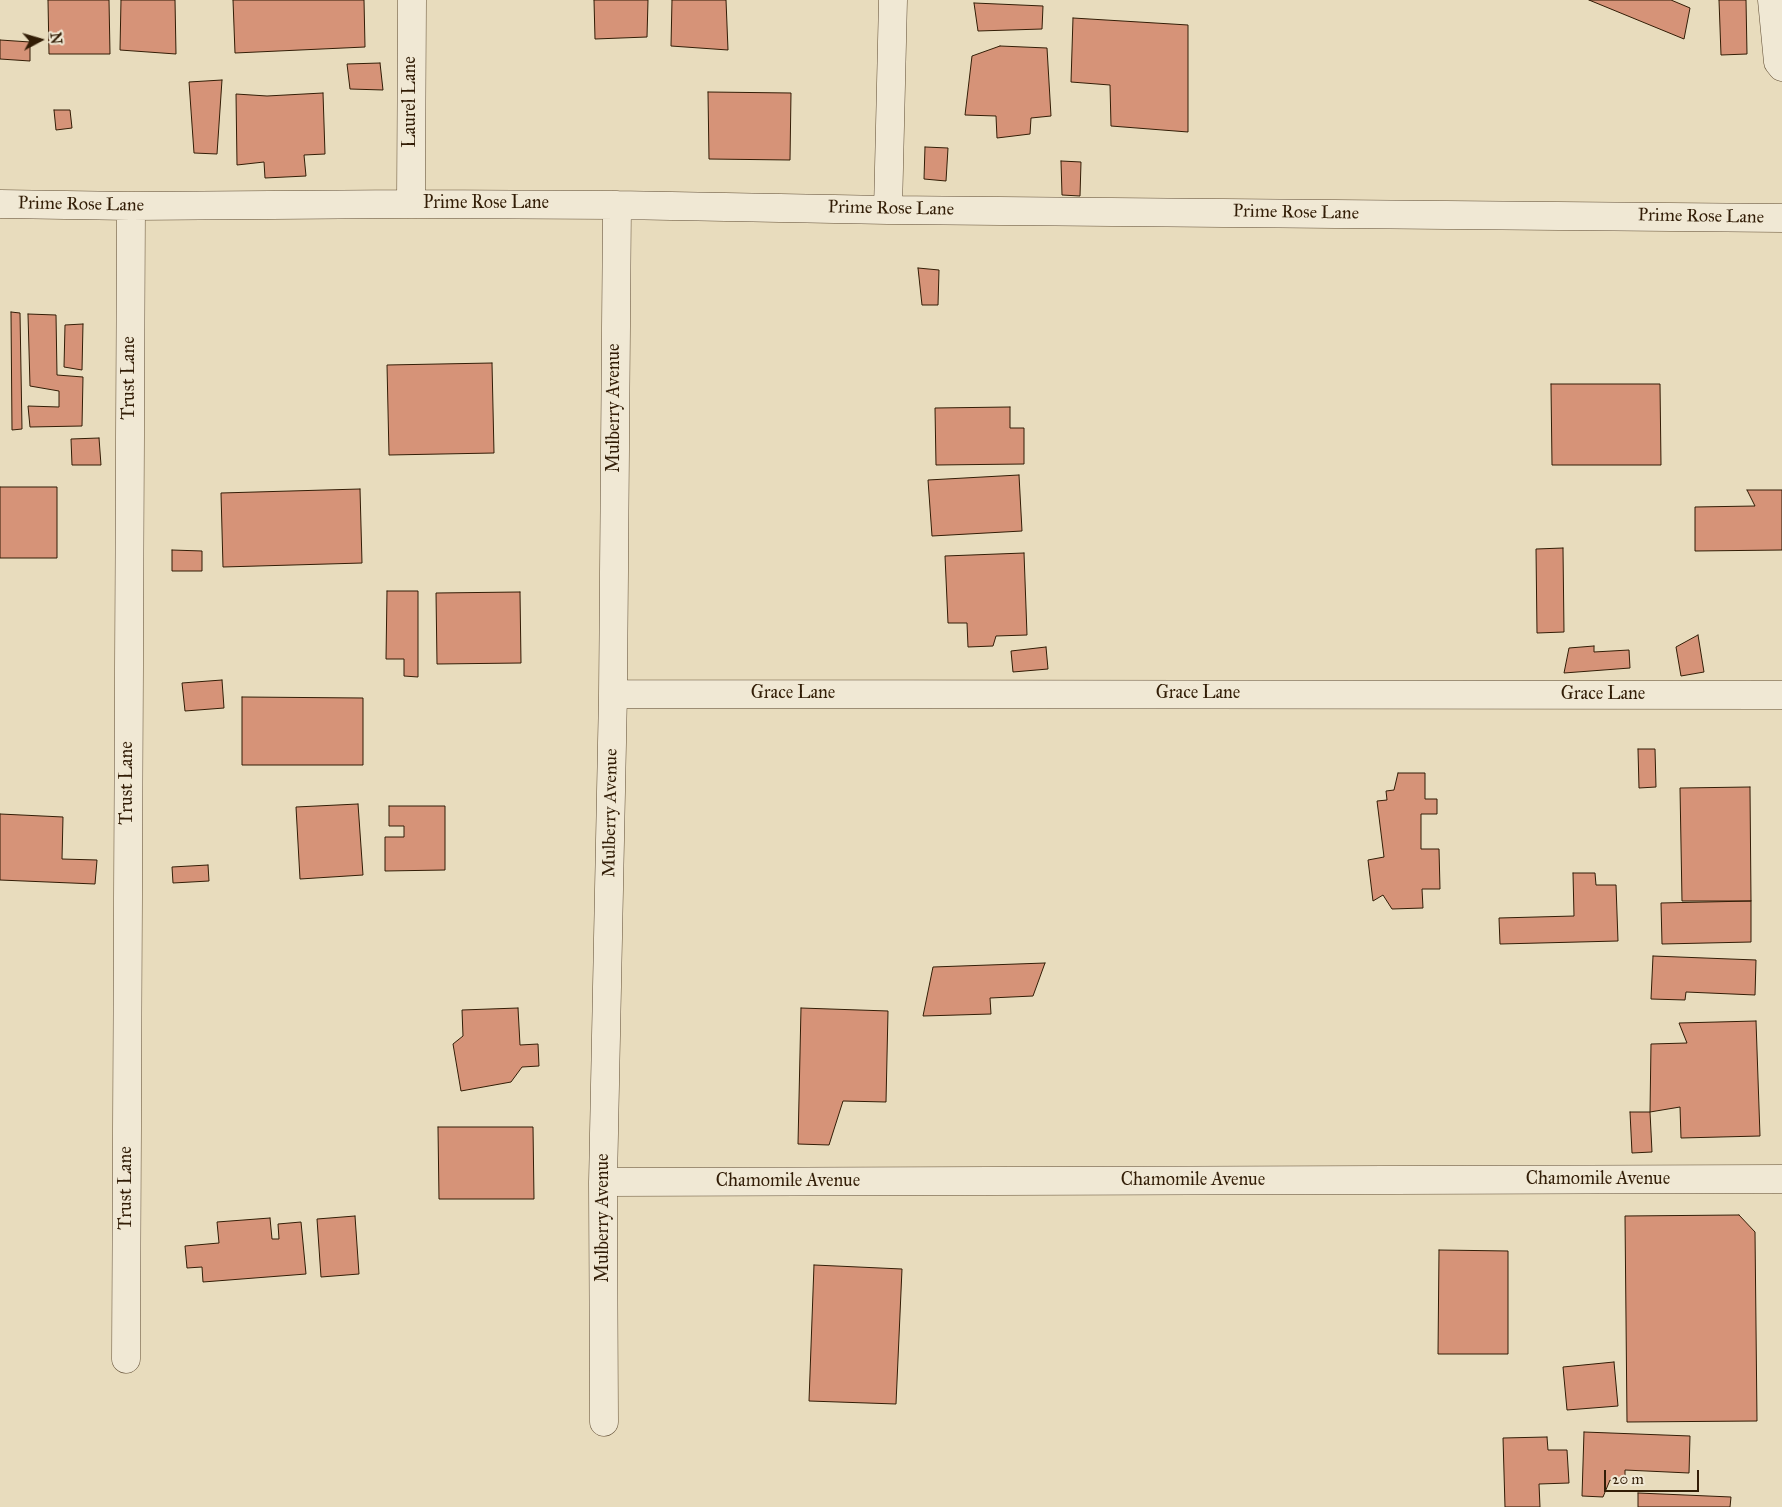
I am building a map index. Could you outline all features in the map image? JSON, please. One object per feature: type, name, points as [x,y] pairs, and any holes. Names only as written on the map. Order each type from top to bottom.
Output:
[{"type":"street","name":"Laurel Lane","points":[[411,204],[412,0]]},
{"type":"street","points":[[888,210],[893,0]]},
{"type":"street","points":[[1772,0],[1778,62],[1782,67]]},
{"type":"street","name":"Prime Rose Lane","points":[[0,204],[131,206],[617,205],[888,210],[1782,218]]},
{"type":"street","name":"Mulberry Avenue","points":[[604,1422],[604,1182],[613,694],[617,205]]},
{"type":"street","name":"Trust Lane","points":[[126,1359],[131,206]]},
{"type":"street","name":"Grace Lane","points":[[613,694],[1782,695]]},
{"type":"street","name":"Chamomile Avenue","points":[[604,1182],[1782,1179]]},
{"type":"building","points":[[48,0],[109,0],[110,54],[49,54]]},
{"type":"building","points":[[121,0],[175,0],[176,54],[120,50]]},
{"type":"building","points":[[233,0],[364,0],[365,47],[235,53]]},
{"type":"building","points":[[594,0],[648,0],[647,37],[595,39]]},
{"type":"building","points":[[672,0],[726,0],[728,50],[671,46]]},
{"type":"building","points":[[1589,0],[1671,0],[1690,8],[1684,39]]},
{"type":"building","points":[[1719,0],[1746,0],[1747,54],[1721,55]]},
{"type":"building","points":[[974,3],[1043,6],[1042,29],[978,31]]},
{"type":"building","points":[[1073,18],[1188,25],[1188,132],[1111,126],[1110,85],[1071,82]]},
{"type":"building","points":[[0,40],[30,42],[30,61],[0,59]]},
{"type":"building","points":[[1000,46],[1047,48],[1051,116],[1031,118],[1030,134],[997,138],[996,116],[965,115],[972,56]]},
{"type":"building","points":[[380,63],[383,90],[350,89],[347,64]]},
{"type":"building","points":[[222,80],[217,154],[194,153],[189,82]]},
{"type":"building","points":[[708,92],[791,93],[790,160],[709,159]]},
{"type":"building","points":[[323,93],[325,154],[304,155],[306,176],[265,178],[264,162],[237,165],[236,94],[267,96]]},
{"type":"building","points":[[54,110],[70,110],[72,128],[56,130]]},
{"type":"building","points":[[925,147],[948,148],[946,181],[924,179]]},
{"type":"building","points":[[1061,161],[1081,162],[1080,196],[1062,195]]},
{"type":"building","points":[[918,268],[939,270],[938,305],[922,305]]},
{"type":"building","points":[[11,312],[20,313],[22,429],[12,430]]},
{"type":"building","points":[[28,314],[56,315],[57,375],[83,377],[82,426],[30,427],[28,406],[59,407],[59,391],[30,386]]},
{"type":"building","points":[[83,324],[82,370],[64,367],[65,325]]},
{"type":"building","points":[[492,363],[494,453],[389,455],[387,365]]},
{"type":"building","points":[[1551,384],[1660,384],[1661,465],[1552,465]]},
{"type":"building","points":[[1010,407],[1010,428],[1024,428],[1024,464],[936,465],[935,408]]},
{"type":"building","points":[[99,438],[101,465],[72,465],[71,439]]},
{"type":"building","points":[[1019,475],[1022,531],[932,536],[928,480]]},
{"type":"building","points":[[0,487],[57,487],[57,558],[0,558]]},
{"type":"building","points":[[360,489],[362,563],[223,567],[221,493]]},
{"type":"building","points":[[1747,490],[1782,490],[1782,550],[1695,551],[1695,507],[1755,506]]},
{"type":"building","points":[[1563,548],[1564,632],[1537,633],[1536,549]]},
{"type":"building","points":[[172,550],[202,551],[202,571],[172,571]]},
{"type":"building","points":[[1024,553],[1027,635],[996,636],[993,646],[968,647],[967,623],[948,623],[945,556]]},
{"type":"building","points":[[387,591],[418,591],[418,677],[404,676],[404,659],[386,659]]},
{"type":"building","points":[[520,592],[521,663],[437,664],[436,593]]},
{"type":"building","points":[[1698,635],[1704,672],[1681,676],[1676,647]]},
{"type":"building","points":[[1594,646],[1594,652],[1629,650],[1630,668],[1564,673],[1569,648]]},
{"type":"building","points":[[1046,647],[1048,669],[1013,672],[1011,651]]},
{"type":"building","points":[[222,680],[224,708],[185,711],[182,683]]},
{"type":"building","points":[[242,697],[363,698],[363,765],[242,765]]},
{"type":"building","points":[[1638,749],[1655,749],[1656,787],[1639,788]]},
{"type":"building","points":[[1398,773],[1425,773],[1425,799],[1437,799],[1437,814],[1421,814],[1421,849],[1439,849],[1440,889],[1422,889],[1423,908],[1392,909],[1383,895],[1373,901],[1368,860],[1384,857],[1377,801],[1387,800],[1386,791],[1394,790]]},
{"type":"building","points":[[1750,787],[1751,901],[1682,901],[1680,788]]},
{"type":"building","points":[[358,804],[363,875],[300,879],[296,807]]},
{"type":"building","points":[[389,806],[445,806],[445,870],[385,871],[385,837],[404,837],[404,826],[389,826]]},
{"type":"building","points":[[0,814],[63,817],[62,859],[97,860],[95,884],[0,880]]},
{"type":"building","points":[[208,865],[209,881],[173,883],[172,867]]},
{"type":"building","points":[[1573,873],[1595,873],[1596,885],[1616,885],[1618,941],[1500,944],[1499,918],[1574,916]]},
{"type":"building","points":[[1751,901],[1751,942],[1662,944],[1661,903]]},
{"type":"building","points":[[1653,956],[1756,960],[1755,995],[1686,992],[1685,1000],[1651,999]]},
{"type":"building","points":[[1045,963],[1033,996],[990,998],[991,1014],[923,1016],[933,967]]},
{"type":"building","points":[[518,1008],[520,1045],[538,1044],[539,1066],[522,1067],[511,1082],[461,1091],[453,1044],[463,1036],[462,1010]]},
{"type":"building","points":[[801,1008],[888,1011],[886,1102],[843,1101],[829,1145],[798,1144]]},
{"type":"building","points":[[1756,1021],[1760,1136],[1681,1138],[1680,1107],[1650,1112],[1651,1044],[1687,1043],[1679,1023]]},
{"type":"building","points":[[1630,1112],[1650,1112],[1652,1152],[1632,1153]]},
{"type":"building","points":[[438,1127],[533,1127],[534,1199],[439,1199]]},
{"type":"building","points":[[1739,1215],[1755,1232],[1757,1421],[1627,1422],[1625,1216]]},
{"type":"building","points":[[355,1216],[359,1274],[321,1277],[317,1219]]},
{"type":"building","points":[[270,1218],[272,1239],[279,1239],[278,1224],[301,1222],[306,1274],[203,1282],[202,1267],[187,1268],[185,1246],[219,1243],[217,1222]]},
{"type":"building","points":[[1439,1250],[1508,1251],[1508,1354],[1438,1354]]},
{"type":"building","points":[[814,1265],[902,1269],[896,1404],[809,1401]]},
{"type":"building","points":[[1614,1362],[1618,1406],[1567,1410],[1563,1367]]},
{"type":"building","points":[[1584,1432],[1690,1436],[1689,1473],[1625,1470],[1625,1481],[1610,1480],[1603,1497],[1582,1496]]},
{"type":"building","points":[[1547,1437],[1548,1450],[1567,1450],[1569,1483],[1539,1484],[1540,1507],[1505,1507],[1503,1438]]},
{"type":"building","points":[[1638,1493],[1731,1497],[1730,1507],[1638,1507]]}]
